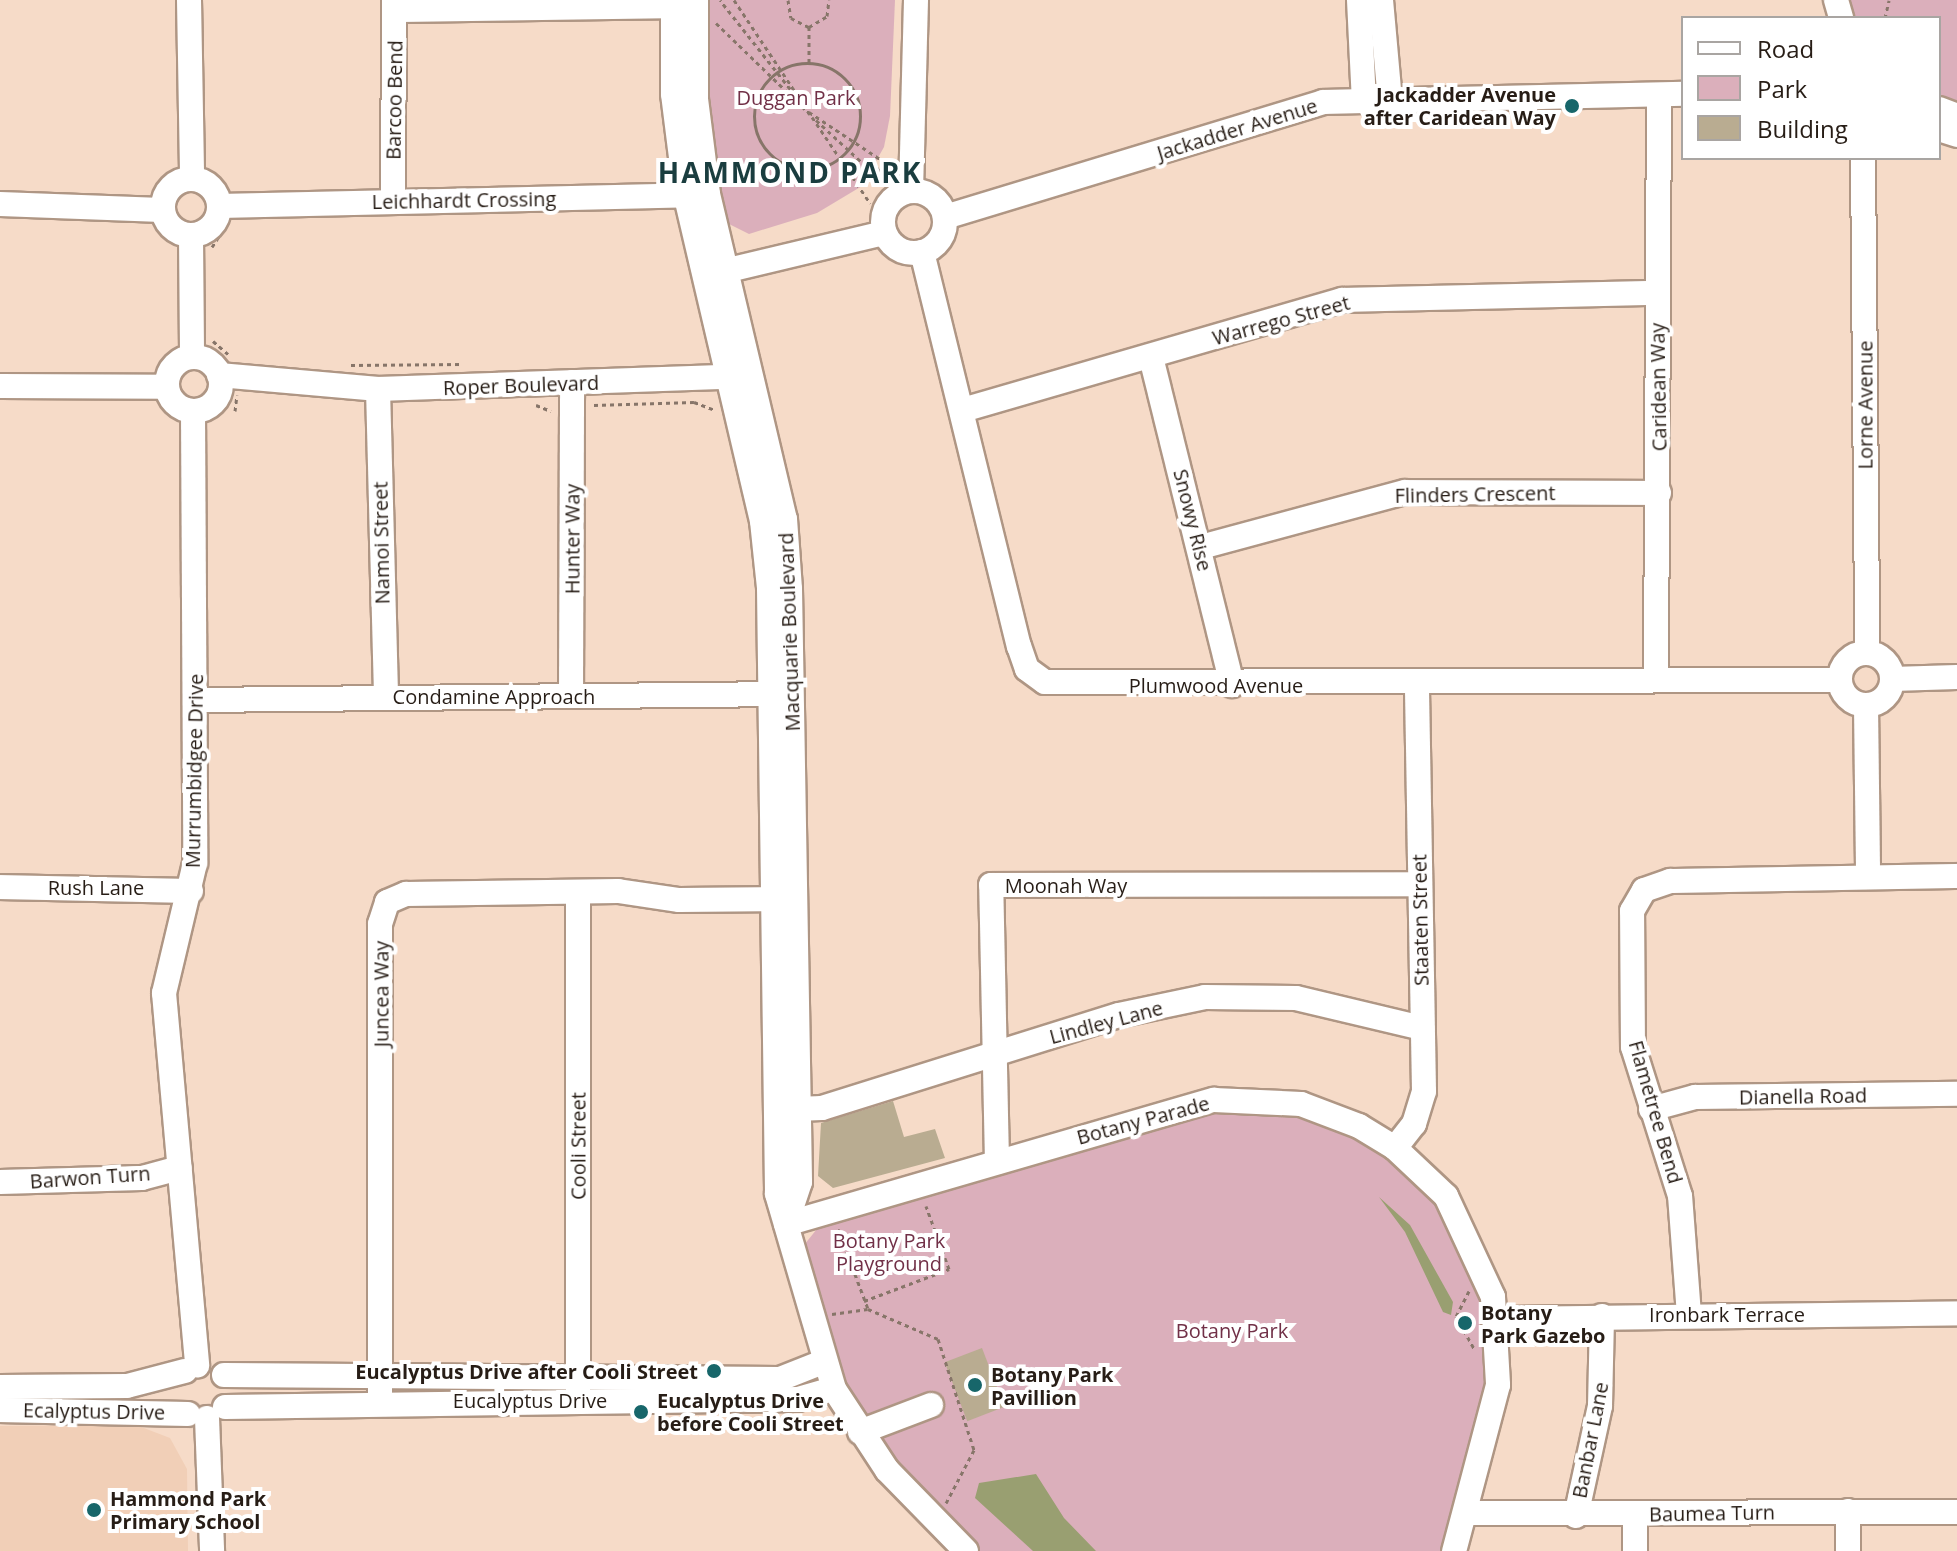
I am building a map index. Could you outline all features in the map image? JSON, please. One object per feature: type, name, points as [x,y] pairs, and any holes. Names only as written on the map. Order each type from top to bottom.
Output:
[{"type":"street","points":[[189,0],[192,179]]},
{"type":"street","points":[[1359,0],[1364,101]]},
{"type":"street","points":[[1381,0],[1390,100]]},
{"type":"street","points":[[911,191],[919,1]]},
{"type":"street","points":[[395,5],[694,4]]},
{"type":"street","name":"Macquarie Boulevard","points":[[694,4],[673,94],[741,377],[762,521],[781,694],[784,899],[800,1182],[786,1224]]},
{"type":"street","name":"Barcoo Bend","points":[[393,200],[395,5]]},
{"type":"street","name":"Jackadder Avenue","points":[[945,217],[1323,102],[1671,94]]},
{"type":"street","name":"Caridean Way","points":[[1656,678],[1659,493],[1657,293],[1671,94]]},
{"type":"street","name":"Lorne Avenue","points":[[1863,160],[1867,653]]},
{"type":"street","points":[[192,179],[208,184],[229,214],[191,236],[168,225],[162,210],[174,184],[192,179]]},
{"type":"street","points":[[911,191],[933,197],[945,217],[940,239],[922,252],[904,252],[884,233],[887,205],[911,191]]},
{"type":"street","name":"Leichhardt Crossing","points":[[229,214],[393,200],[697,196]]},
{"type":"street","points":[[0,204],[162,210]]},
{"type":"street","points":[[718,273],[884,233]]},
{"type":"street","points":[[167,387],[179,406],[193,411],[219,384],[192,357],[191,236]]},
{"type":"street","name":"Plumwood Avenue","points":[[922,252],[1027,669],[1057,687],[1656,678],[1840,680]]},
{"type":"street","name":"Warrego Street","points":[[963,410],[1342,300],[1657,293]]},
{"type":"street","points":[[167,387],[176,363],[192,357]]},
{"type":"street","name":"Snowy Rise","points":[[1151,357],[1201,547],[1232,685]]},
{"type":"street","name":"Roper Boulevard","points":[[219,384],[288,382],[378,389],[741,377]]},
{"type":"street","name":"Hunter Way","points":[[571,695],[572,382]]},
{"type":"street","points":[[0,386],[167,387]]},
{"type":"street","name":"Namoi Street","points":[[378,389],[386,697]]},
{"type":"street","name":"Murrumbidgee Drive","points":[[193,411],[196,700],[191,891],[164,993],[180,1168],[191,1368],[176,1386],[206,1413]]},
{"type":"street","name":"Flinders Crescent","points":[[1201,547],[1405,492],[1659,493]]},
{"type":"street","points":[[1867,653],[1886,662],[1892,679],[1883,699],[1866,705],[1846,695],[1840,680],[1851,658],[1867,653]]},
{"type":"street","points":[[1892,679],[1957,677]]},
{"type":"street","name":"Staaten Street","points":[[1395,1148],[1414,1124],[1424,1091],[1417,683]]},
{"type":"street","name":"Condamine Approach","points":[[196,700],[781,694]]},
{"type":"street","points":[[1866,705],[1868,877]]},
{"type":"street","name":"Flametree Bend","points":[[1689,1315],[1680,1196],[1633,1047],[1632,911],[1644,890],[1670,881],[1957,876]]},
{"type":"street","name":"Moonah Way","points":[[997,1162],[992,1054],[991,885],[1420,884]]},
{"type":"street","name":"Rush Lane","points":[[0,887],[191,891]]},
{"type":"street","name":"Juncea Way","points":[[380,1389],[380,924],[387,902],[406,894],[578,893],[784,899]]},
{"type":"street","name":"Cooli Street","points":[[578,893],[578,1389]]},
{"type":"street","name":"Macquarie Boulevard","points":[[784,899],[775,1160],[786,1224],[823,1362],[834,1389],[860,1432],[955,1548]]},
{"type":"street","name":"Lindley Lane","points":[[796,1109],[822,1108],[992,1054],[1205,997],[1296,998],[1422,1028]]},
{"type":"street","name":"Dianella Road","points":[[1651,1109],[1695,1097],[1957,1094]]},
{"type":"street","name":"Botany Parade","points":[[786,1224],[1165,1112],[1244,1097],[1327,1112],[1395,1148],[1457,1213],[1497,1319],[1495,1404],[1454,1551]]},
{"type":"street","name":"Barwon Turn","points":[[0,1182],[142,1178],[180,1168]]},
{"type":"street","name":"Ironbark Terrace","points":[[1497,1319],[1957,1313]]},
{"type":"street","name":"Banbar Lane","points":[[1576,1516],[1600,1406],[1602,1316]]},
{"type":"street","name":"Eucalyptus Drive","points":[[578,1389],[780,1379],[823,1362]]},
{"type":"street","points":[[0,1387],[151,1382],[191,1368]]},
{"type":"street","name":"Eucalyptus Drive","points":[[191,1368],[224,1375],[380,1389],[578,1389],[798,1399],[834,1389]]},
{"type":"street","points":[[212,1551],[206,1413],[224,1375]]},
{"type":"street","name":"Eucalyptus Drive","points":[[206,1413],[380,1389]]},
{"type":"street","points":[[860,1432],[931,1405]]},
{"type":"street","name":"Ecalyptus Drive","points":[[0,1410],[206,1413]]},
{"type":"street","points":[[1848,1511],[1848,1551]]},
{"type":"street","name":"Baumea Turn","points":[[1467,1513],[1576,1516],[1957,1512]]},
{"type":"street","points":[[1635,1514],[1635,1551]]},
{"type":"path","points":[[734,0],[778,71],[870,203]]},
{"type":"path","points":[[788,0],[791,18],[809,27]]},
{"type":"path","points":[[809,27],[827,16],[829,0]]},
{"type":"path","points":[[694,4],[778,71]]},
{"type":"path","points":[[694,4],[847,151],[867,167],[878,168],[878,177],[885,185]]},
{"type":"path","points":[[809,27],[809,63]]},
{"type":"path","points":[[809,63],[830,68],[855,92],[853,142],[840,158],[806,169],[772,156],[754,126],[754,107],[771,76],[778,71],[809,63]]},
{"type":"path","points":[[810,114],[892,167]]},
{"type":"path","points":[[867,167],[867,178],[878,177]]},
{"type":"path","points":[[211,251],[229,214]]},
{"type":"path","points":[[211,333],[214,341]]},
{"type":"path","points":[[341,365],[469,364]]},
{"type":"path","points":[[694,402],[707,402],[725,419]]},
{"type":"path","points":[[864,1301],[949,1269],[922,1195]]},
{"type":"path","points":[[835,1222],[868,1309]]},
{"type":"path","points":[[1478,1285],[1463,1296],[1456,1316],[1462,1337],[1484,1353]]},
{"type":"path","points":[[819,1318],[868,1309],[938,1339],[974,1450],[938,1512]]},
{"type":"shaded area","points":[[1379,1197],[1410,1225],[1453,1302],[1451,1315],[1443,1312],[1405,1232]]},
{"type":"shaded area","name":"Hammond Park Primary School","points":[[136,1425],[170,1438],[187,1469],[188,1551],[0,1551],[0,1426]]},
{"type":"shaded area","points":[[1036,1474],[1064,1518],[1096,1551],[1033,1551],[975,1498],[979,1483]]},
{"type":"green space","name":"Duggan Park","points":[[703,0],[895,0],[890,116],[884,147],[862,186],[817,213],[749,234],[723,221],[706,140]]},
{"type":"green space","points":[[1844,0],[1957,0],[1957,103],[1941,99],[1941,16],[1848,16]]},
{"type":"green space","name":"Botany Park","points":[[1210,1108],[1284,1110],[1361,1136],[1432,1192],[1488,1310],[1488,1398],[1446,1551],[980,1551],[882,1451],[832,1362],[804,1245],[821,1224]]},
{"type":"building","points":[[893,1101],[904,1137],[935,1129],[945,1158],[833,1188],[818,1176],[821,1123]]},
{"type":"building","name":"Botany Park Pavillion","points":[[982,1348],[1005,1407],[967,1421],[945,1362]]},
{"type":"place","name":"Jackadder Avenue after Caridean Way","points":[[1572,106]]},
{"type":"place","name":"Botany Park Gazebo","points":[[1465,1323]]},
{"type":"place","name":"Eucalyptus Drive after Cooli Street","points":[[714,1371]]},
{"type":"place","name":"Botany Park Pavillion","points":[[975,1385]]},
{"type":"place","name":"Eucalyptus Drive before Cooli Street","points":[[641,1412]]},
{"type":"place","name":"Hammond Park Primary School","points":[[94,1510]]},
{"type":"district","name":"HAMMOND PARK","points":[[790,172]]},
{"type":"park label","name":"Botany Park Playground","points":[[889,1252]]}]
